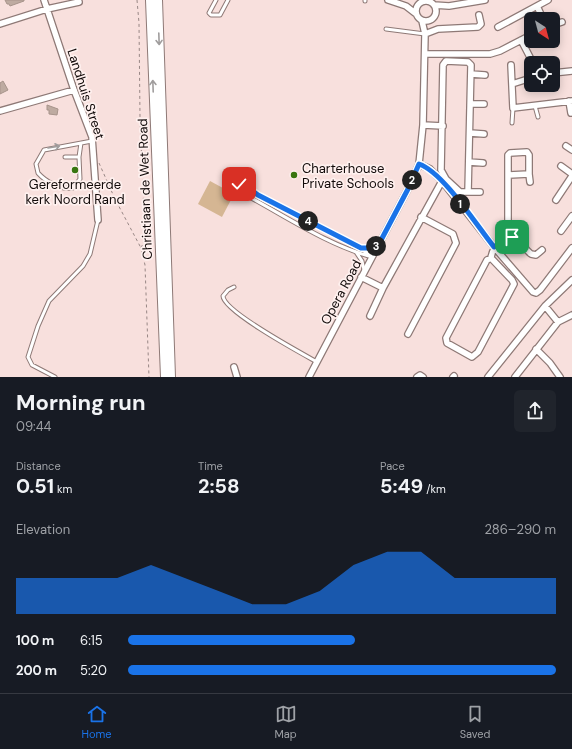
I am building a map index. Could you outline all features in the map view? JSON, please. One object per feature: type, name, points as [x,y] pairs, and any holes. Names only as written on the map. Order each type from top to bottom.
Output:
[{"type":"main road","name":"Christiaan de Wet Road","points":[[150,0],[165,377]]},
{"type":"main road","name":"Christiaan de Wet Road","points":[[158,0],[171,377]]},
{"type":"street","name":"Landhuis Street","points":[[44,0],[92,141],[98,220]]},
{"type":"street","points":[[388,0],[396,0]]},
{"type":"street","points":[[388,0],[406,6],[416,13],[422,21],[430,21],[436,13],[449,6]]},
{"type":"street","points":[[406,6],[426,0],[434,5],[449,6],[485,0]]},
{"type":"street","points":[[498,27],[548,0]]},
{"type":"street","points":[[0,24],[47,9],[79,2]]},
{"type":"street","points":[[416,13],[418,3]]},
{"type":"street","points":[[434,5],[436,13]]},
{"type":"street","points":[[537,6],[540,12]]},
{"type":"street","points":[[425,33],[438,29],[478,27],[481,24],[479,15]]},
{"type":"street","name":"Opera Road","points":[[311,376],[408,189],[419,164],[423,125],[425,54],[425,33],[422,21]]},
{"type":"street","name":"Opera Road","points":[[425,33],[430,21]]},
{"type":"street","points":[[425,54],[490,54],[500,51],[524,38]]},
{"type":"street","points":[[521,40],[529,56]]},
{"type":"street","points":[[468,192],[471,65],[468,62],[444,62],[442,170],[456,189],[462,193],[480,192]]},
{"type":"street","points":[[511,65],[513,108],[571,101],[571,113]]},
{"type":"street","points":[[560,73],[572,71]]},
{"type":"street","points":[[471,74],[485,75]]},
{"type":"street","points":[[512,84],[524,80]]},
{"type":"street","points":[[0,111],[74,90]]},
{"type":"street","points":[[470,104],[484,104]]},
{"type":"street","points":[[423,125],[443,126]]},
{"type":"street","points":[[470,133],[484,134]]},
{"type":"street","points":[[566,146],[572,150]]},
{"type":"street","points":[[419,164],[430,169],[442,181],[492,253],[512,280],[514,284],[478,352],[472,357],[447,343],[446,338],[487,260],[492,253],[508,237],[508,155],[514,152],[526,152],[529,155],[530,182]]},
{"type":"street","points":[[469,162],[483,163]]},
{"type":"street","points":[[556,200],[571,178],[560,166]]},
{"type":"street","points":[[509,175],[529,174]]},
{"type":"street","points":[[370,316],[383,288],[442,181]]},
{"type":"street","points":[[561,231],[572,216]]},
{"type":"street","points":[[408,334],[456,243],[453,234],[421,217]]},
{"type":"street","points":[[508,237],[519,241],[531,254],[536,254],[542,250]]},
{"type":"street","points":[[492,253],[530,290],[536,293],[540,290],[572,248]]},
{"type":"street","points":[[363,275],[372,283],[383,288]]},
{"type":"street","points":[[488,377],[545,306],[572,280]]},
{"type":"street","points":[[545,306],[558,322]]},
{"type":"street","points":[[515,377],[558,322],[572,315]]},
{"type":"street","points":[[536,349],[550,362],[560,377]]},
{"type":"street","points":[[234,367],[237,377]]},
{"type":"street","points":[[417,377],[420,375],[423,377]]},
{"type":"lane","points":[[216,0],[209,13],[211,16],[220,14],[228,0]]},
{"type":"lane","points":[[386,29],[425,33]]},
{"type":"lane","points":[[535,106],[538,117]]},
{"type":"lane","points":[[512,123],[513,108]]},
{"type":"lane","points":[[81,143],[79,157],[80,179],[73,188],[66,189],[54,184],[41,176],[36,169],[38,157],[44,150],[81,143],[92,141]]},
{"type":"lane","points":[[65,157],[79,157]]},
{"type":"lane","points":[[242,181],[248,181],[250,189],[258,195],[361,248],[372,257],[356,252],[304,228],[286,216],[242,193],[238,186],[242,181]]},
{"type":"lane","points":[[242,193],[246,193],[250,189]]},
{"type":"lane","points":[[55,377],[32,365],[28,357],[47,305],[55,293],[83,266],[90,254],[98,220]]},
{"type":"lane","points":[[361,248],[370,248],[379,244]]},
{"type":"lane","points":[[356,252],[362,261],[363,275]]},
{"type":"lane","points":[[234,287],[223,296],[225,303],[251,322],[317,362]]},
{"type":"path","points":[[136,0],[139,23],[140,117],[145,239],[141,248]]},
{"type":"path","points":[[99,163],[115,199],[141,248],[145,265],[149,377]]},
{"type":"shaded area","points":[[210,181],[234,194],[222,217],[198,204]]},
{"type":"building","points":[[5,0],[24,0],[24,1],[10,6]]},
{"type":"building","points":[[3,81],[8,90],[0,94],[0,83]]},
{"type":"building","points":[[47,105],[58,109],[57,115],[49,114]]},
{"type":"place","name":"Gereformeerde kerk Noord Rand","points":[[75,170]]},
{"type":"place","name":"Charterhouse Private Schools","points":[[294,175]]},
{"type":"route","points":[[239,184],[246,180],[251,186],[250,189],[258,195],[361,248],[370,248],[379,244],[408,189],[419,164],[434,172],[494,247],[508,237],[512,237]]}]
